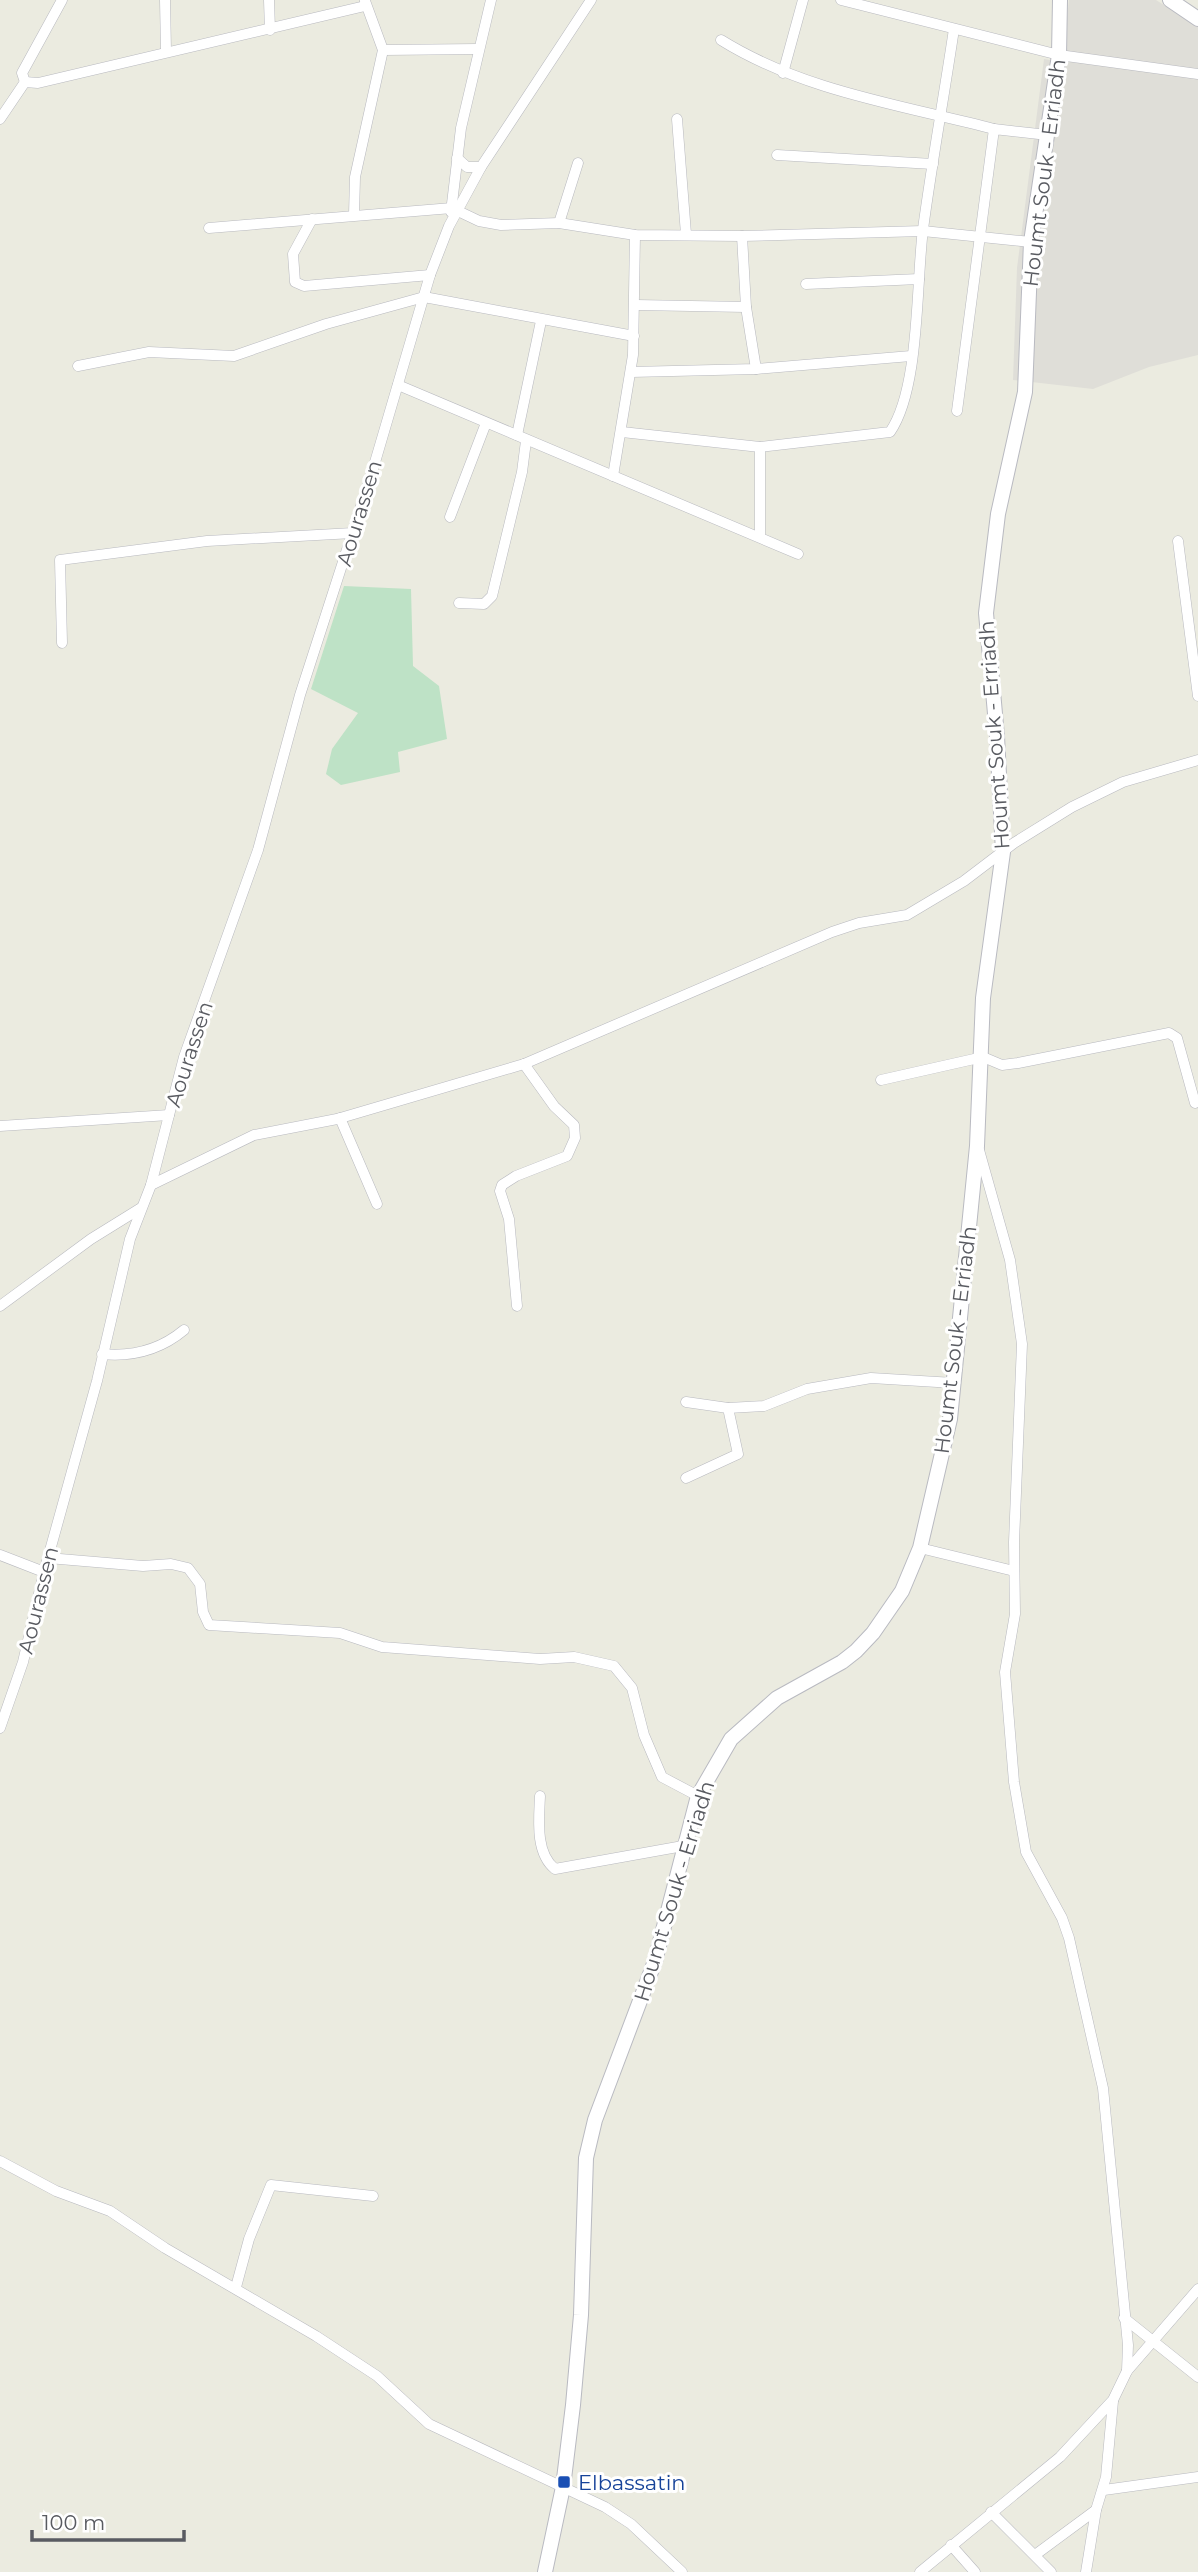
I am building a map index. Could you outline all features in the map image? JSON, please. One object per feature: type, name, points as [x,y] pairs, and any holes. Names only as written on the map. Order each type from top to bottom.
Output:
[{"type":"street","points":[[25,82],[22,73],[62,0]]},
{"type":"street","points":[[166,0],[166,51]]},
{"type":"street","points":[[269,0],[270,30]]},
{"type":"street","name":"Aourassen","points":[[0,1728],[23,1662],[130,1239],[151,1185],[184,1057],[258,850],[300,695],[353,533],[430,275],[455,210],[457,158],[478,49],[491,0]]},
{"type":"street","points":[[455,210],[591,0]]},
{"type":"street","points":[[783,73],[803,0]]},
{"type":"street","points":[[841,0],[1059,55],[1198,74]]},
{"type":"street","name":"Houmt Souk - Erriadh","points":[[545,2572],[563,2487],[580,2334],[586,2158],[595,2120],[655,1961],[698,1796],[731,1739],[777,1698],[842,1662],[873,1633],[902,1591],[920,1548],[940,1464],[954,1383],[978,1146],[983,998],[1003,852],[997,736],[986,613],[998,514],[1025,392],[1031,242],[1059,55],[1059,0]]},
{"type":"street","points":[[1177,2],[1198,19]]},
{"type":"street","points":[[25,82],[38,83],[166,51],[270,30],[365,3],[383,50],[355,177],[354,215]]},
{"type":"street","points":[[622,432],[760,447],[890,432],[901,416],[911,356],[923,231],[954,29]]},
{"type":"street","points":[[721,40],[783,73],[821,85],[994,129],[1048,135]]},
{"type":"street","points":[[383,50],[478,49]]},
{"type":"street","points":[[0,119],[25,82]]},
{"type":"street","points":[[677,119],[686,234]]},
{"type":"street","points":[[957,411],[994,129]]},
{"type":"street","points":[[777,155],[933,164]]},
{"type":"street","points":[[457,158],[467,167],[481,167]]},
{"type":"street","points":[[559,223],[578,163]]},
{"type":"street","points":[[209,228],[354,215],[455,210],[479,221],[501,225],[559,223],[635,235],[742,236],[923,231],[1031,242]]},
{"type":"street","points":[[312,219],[293,254],[295,282],[304,286],[430,275]]},
{"type":"street","points":[[613,477],[631,372],[636,305],[635,235]]},
{"type":"street","points":[[742,236],[746,307],[756,369]]},
{"type":"street","points":[[806,284],[919,279]]},
{"type":"street","points":[[78,366],[149,352],[234,356],[326,324],[424,297],[541,321],[634,336]]},
{"type":"street","points":[[636,305],[746,307]]},
{"type":"street","points":[[459,603],[484,604],[492,596],[522,472],[521,438],[541,321]]},
{"type":"street","points":[[631,372],[756,369],[911,356]]},
{"type":"street","points":[[398,385],[686,509],[760,536],[798,554]]},
{"type":"street","points":[[450,517],[486,422]]},
{"type":"street","points":[[760,447],[760,536]]},
{"type":"street","points":[[62,643],[60,561],[207,541],[353,533]]},
{"type":"street","points":[[1178,541],[1198,696]]},
{"type":"street","points":[[151,1185],[254,1135],[340,1118],[524,1064],[832,932],[859,923],[907,915],[964,881],[1072,807],[1124,782],[1198,760]]},
{"type":"street","points":[[881,1080],[983,1057],[1002,1065],[1010,1064],[1162,1033],[1173,1034],[1177,1038],[1195,1103]]},
{"type":"street","points":[[517,1306],[509,1219],[500,1191],[502,1185],[516,1176],[567,1156],[575,1131],[574,1125],[554,1106],[524,1064]]},
{"type":"street","points":[[0,1126],[169,1115]]},
{"type":"street","points":[[340,1118],[377,1204]]},
{"type":"street","points":[[978,1146],[1010,1259],[1022,1344],[1014,1571],[1015,1614],[1005,1672],[1014,1783],[1021,1834],[1030,1859],[1062,1918],[1069,1938],[1103,2088],[1127,2371]]},
{"type":"street","points":[[0,1306],[91,1239],[142,1208]]},
{"type":"street","points":[[102,1354],[123,1356],[166,1345],[184,1330]]},
{"type":"street","points":[[686,1402],[727,1408],[764,1406],[807,1390],[870,1378],[954,1383]]},
{"type":"street","points":[[686,1478],[738,1454],[727,1408]]},
{"type":"street","points":[[920,1548],[1014,1571]]},
{"type":"street","points":[[0,1555],[44,1572]]},
{"type":"street","points":[[48,1558],[143,1566],[171,1563],[188,1568],[200,1584],[204,1619],[209,1625],[340,1633],[382,1647],[540,1659],[574,1657],[614,1666],[632,1688],[644,1735],[662,1777],[698,1796]]},
{"type":"street","points":[[540,1796],[539,1830],[546,1862],[555,1869],[683,1846]]},
{"type":"street","points":[[0,2161],[56,2191],[110,2211],[165,2248],[236,2287],[363,2366],[429,2424],[619,2515],[682,2572]]},
{"type":"street","points":[[236,2287],[249,2239],[271,2185],[373,2196]]},
{"type":"street","points":[[920,2572],[1046,2471],[1113,2400],[1127,2371],[1198,2289]]},
{"type":"street","points":[[1124,2318],[1198,2377]]},
{"type":"street","points":[[1086,2572],[1096,2510],[1104,2490],[1113,2400]]},
{"type":"street","points":[[1104,2490],[1198,2477]]},
{"type":"street","points":[[1035,2555],[1096,2510]]},
{"type":"street","points":[[992,2512],[1051,2572]]},
{"type":"street","points":[[951,2545],[975,2572]]},
{"type":"shaded area","points":[[1069,0],[1156,0],[1198,27],[1198,355],[1149,367],[1093,389],[1013,380],[1017,268],[1044,59],[1062,62]]},
{"type":"green space","points":[[344,586],[411,589],[413,666],[439,686],[447,739],[398,752],[400,772],[341,785],[326,774],[332,749],[358,713],[311,689]]},
{"type":"place","name":"Elbassatin","points":[[564,2482]]}]
